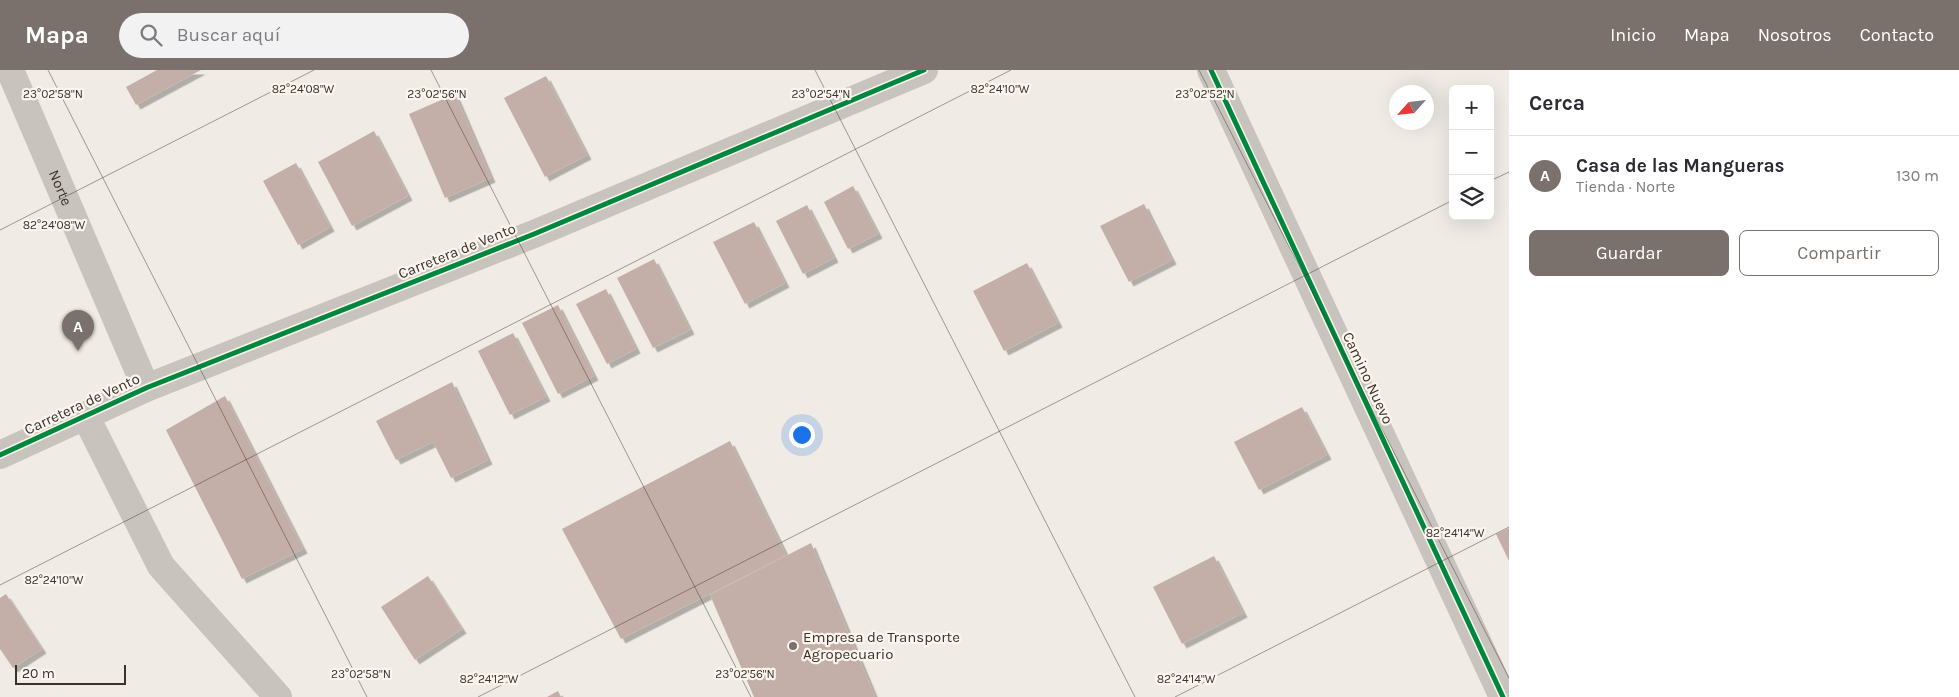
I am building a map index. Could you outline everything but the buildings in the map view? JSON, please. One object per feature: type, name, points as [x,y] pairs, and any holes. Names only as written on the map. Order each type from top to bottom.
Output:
[{"type":"street","name":"Norte","points":[[10,70],[146,388]]},
{"type":"street","name":"Carretera de Vento","points":[[0,455],[146,388],[534,234],[895,76],[924,70]]},
{"type":"street","name":"Camino Nuevo","points":[[1210,70],[1503,697]]},
{"type":"street","points":[[86,417],[161,566],[278,697]]},
{"type":"cycle path","points":[[0,455],[146,388],[534,234],[924,70]]},
{"type":"cycle path","points":[[1211,70],[1503,697]]},
{"type":"place","name":"Casa de las Mangueras","points":[[78,351]]},
{"type":"place","name":"Empresa de Transporte Agropecuario","points":[[793,646]]}]
